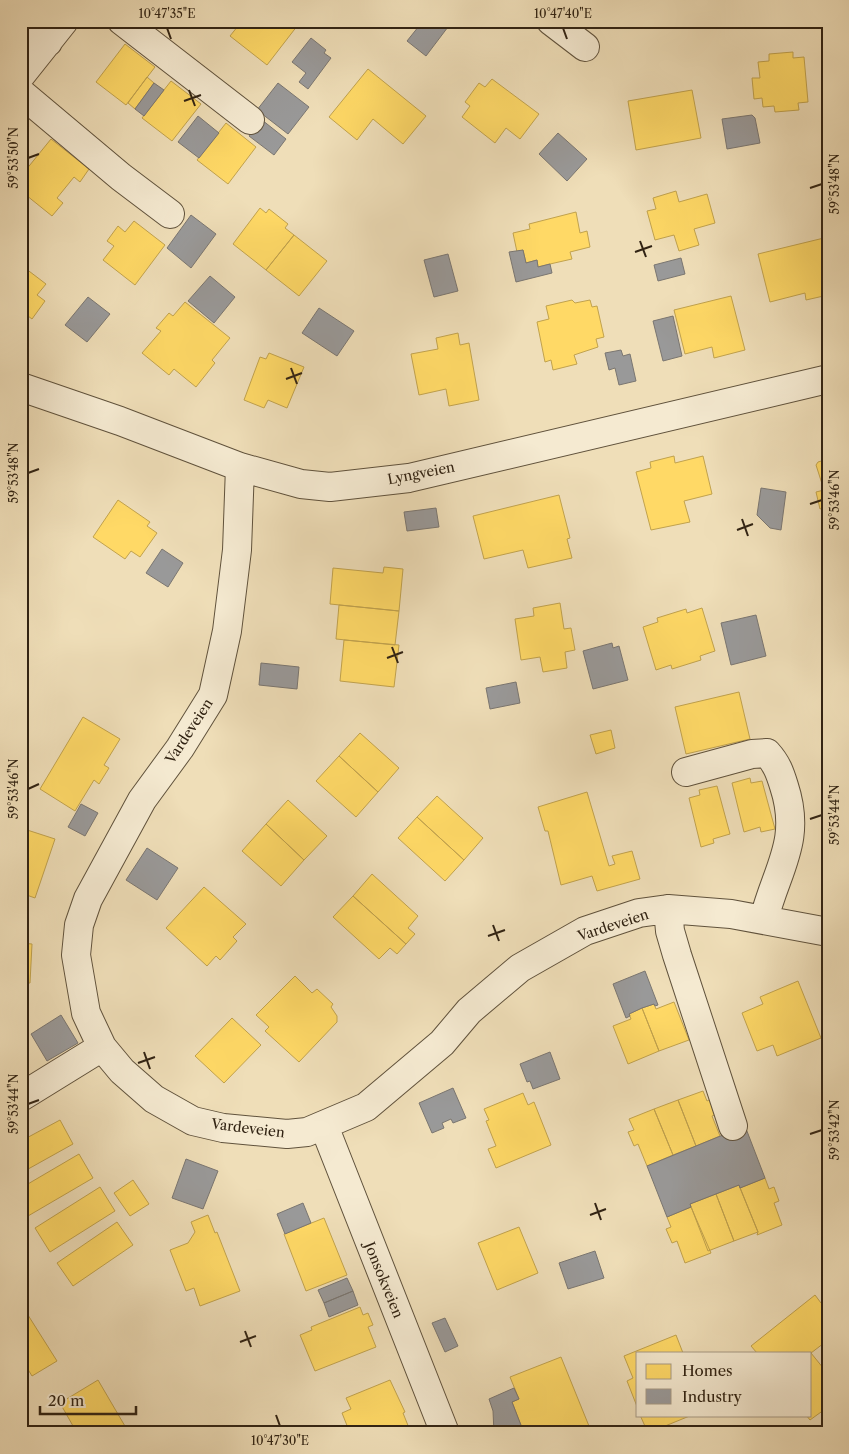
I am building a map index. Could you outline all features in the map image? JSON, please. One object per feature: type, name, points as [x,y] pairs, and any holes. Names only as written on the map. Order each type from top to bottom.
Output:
[{"type":"street","points":[[21,75],[56,31],[24,21]]},
{"type":"street","points":[[122,21],[250,120]]},
{"type":"street","points":[[551,21],[585,47]]},
{"type":"street","points":[[21,92],[121,177],[170,214]]},
{"type":"street","name":"Lyngveien","points":[[21,387],[120,421],[240,467],[301,484],[330,487],[409,478],[828,379]]},
{"type":"street","name":"Vardeveien","points":[[240,467],[235,568],[227,631],[213,695],[180,748],[142,800],[88,899],[79,925],[76,955],[86,1013],[102,1047],[122,1071],[154,1099],[193,1121],[223,1128],[287,1134],[307,1132],[366,1107],[442,1043],[469,1011],[520,968],[585,932],[639,913],[668,909],[764,919],[828,932]]},
{"type":"street","points":[[686,772],[752,754],[767,753],[777,763],[791,808],[790,844],[764,919]]},
{"type":"street","points":[[668,909],[670,931],[733,1126]]},
{"type":"street","points":[[21,1097],[102,1047]]},
{"type":"street","name":"Jonsokveien","points":[[324,1126],[445,1433]]},
{"type":"building: Homes","points":[[242,21],[301,21],[267,65],[230,36]]},
{"type":"building: Homes","points":[[383,21],[399,21],[392,29]]},
{"type":"building: Homes","points":[[125,44],[155,67],[126,105],[96,82]]},
{"type":"building: Homes","points":[[793,52],[793,58],[804,57],[808,102],[798,103],[799,110],[775,112],[774,106],[763,107],[762,98],[754,99],[752,78],[760,78],[758,62],[769,61],[769,54]]},
{"type":"building: Homes","points":[[368,69],[426,116],[403,144],[373,119],[357,140],[329,117]]},
{"type":"building: Homes","points":[[147,77],[154,83],[135,109],[128,103]]},
{"type":"building: Homes","points":[[492,79],[539,114],[520,139],[506,128],[495,143],[462,117],[470,106],[465,102],[479,83],[485,87]]},
{"type":"building: Homes","points":[[171,81],[201,104],[172,141],[142,118]]},
{"type":"building: Homes","points":[[692,90],[701,138],[636,150],[628,101]]},
{"type":"building: Homes","points":[[226,123],[256,147],[228,184],[197,160]]},
{"type":"building: Homes","points":[[51,139],[89,169],[80,182],[74,177],[57,198],[63,203],[52,216],[21,191],[21,176]]},
{"type":"building: Homes","points":[[676,191],[679,202],[707,194],[715,223],[694,229],[699,245],[679,251],[674,235],[655,240],[647,211],[656,209],[653,198]]},
{"type":"building: Homes","points":[[260,208],[266,213],[269,209],[288,224],[285,228],[294,235],[266,270],[233,244]]},
{"type":"building: Homes","points":[[576,212],[580,233],[587,231],[590,247],[570,252],[572,259],[538,267],[537,260],[526,263],[523,250],[517,252],[513,233],[530,229],[529,224]]},
{"type":"building: Homes","points":[[134,221],[165,245],[135,285],[103,260],[114,246],[107,241],[118,226],[125,232]]},
{"type":"building: Homes","points":[[294,235],[327,261],[299,296],[266,270]]},
{"type":"building: Homes","points":[[828,237],[828,295],[806,300],[805,293],[770,302],[758,254]]},
{"type":"building: Homes","points":[[21,265],[46,284],[37,295],[45,301],[32,319],[24,313],[21,316]]},
{"type":"building: Homes","points":[[731,296],[745,350],[714,358],[712,347],[685,354],[674,310]]},
{"type":"building: Homes","points":[[572,300],[575,303],[590,300],[592,307],[597,306],[604,337],[596,339],[598,347],[574,355],[577,364],[553,370],[551,360],[545,362],[537,322],[549,319],[546,306]]},
{"type":"building: Homes","points":[[185,302],[230,338],[212,360],[215,363],[196,387],[174,369],[169,375],[142,353],[161,331],[156,328],[169,313],[173,316]]},
{"type":"building: Homes","points":[[458,333],[460,345],[469,343],[479,400],[449,406],[446,389],[419,395],[411,354],[438,349],[436,338]]},
{"type":"building: Homes","points":[[269,353],[304,367],[287,408],[268,400],[264,408],[244,400],[260,357],[266,359]]},
{"type":"building: Homes","points":[[674,456],[675,463],[703,456],[712,494],[684,501],[690,522],[651,530],[636,472],[651,468],[650,462]]},
{"type":"building: Homes","points":[[828,459],[828,507],[820,509],[816,492],[824,490],[816,465],[818,462]]},
{"type":"building: Homes","points":[[559,495],[570,538],[567,539],[572,558],[528,568],[523,550],[484,559],[473,516]]},
{"type":"building: Homes","points":[[118,500],[150,522],[147,526],[157,533],[140,557],[131,551],[125,559],[93,537]]},
{"type":"building: Homes","points":[[384,567],[403,569],[399,611],[330,604],[333,568],[383,573]]},
{"type":"building: Homes","points":[[560,603],[564,629],[571,628],[575,650],[565,652],[567,668],[543,672],[540,657],[521,660],[515,619],[534,616],[533,608]]},
{"type":"building: Homes","points":[[339,605],[399,611],[395,645],[336,639]]},
{"type":"building: Homes","points":[[702,608],[715,651],[700,656],[701,660],[672,669],[671,665],[656,670],[643,627],[658,622],[657,618],[686,609],[687,613]]},
{"type":"building: Homes","points":[[344,640],[399,645],[394,687],[340,681]]},
{"type":"building: Homes","points":[[739,692],[750,739],[686,754],[675,707]]},
{"type":"building: Homes","points":[[83,717],[120,739],[104,765],[109,768],[99,784],[94,780],[75,811],[40,789]]},
{"type":"building: Homes","points":[[611,730],[615,748],[596,754],[590,735]]},
{"type":"building: Homes","points":[[360,733],[399,768],[378,792],[339,756]]},
{"type":"building: Homes","points":[[339,756],[378,792],[356,817],[316,781]]},
{"type":"building: Homes","points":[[750,778],[751,783],[762,781],[775,829],[761,832],[760,827],[744,832],[732,783]]},
{"type":"building: Homes","points":[[717,786],[730,834],[713,839],[714,843],[701,847],[689,798],[700,795],[699,790]]},
{"type":"building: Homes","points":[[587,792],[609,866],[615,864],[612,856],[632,851],[640,879],[597,891],[592,876],[561,885],[548,831],[545,831],[538,807]]},
{"type":"building: Homes","points":[[437,796],[483,838],[464,860],[417,817]]},
{"type":"building: Homes","points":[[288,800],[327,836],[304,860],[266,824]]},
{"type":"building: Homes","points":[[417,817],[464,860],[445,881],[398,838]]},
{"type":"building: Homes","points":[[266,824],[304,860],[281,886],[242,851]]},
{"type":"building: Homes","points":[[21,828],[55,839],[35,898],[21,893]]},
{"type":"building: Homes","points":[[372,874],[418,916],[408,928],[415,934],[406,944],[353,896]]},
{"type":"building: Homes","points":[[204,887],[246,924],[233,937],[237,941],[220,960],[216,956],[207,966],[166,928]]},
{"type":"building: Homes","points":[[353,896],[406,944],[397,954],[390,948],[379,959],[333,917]]},
{"type":"building: Homes","points":[[21,943],[32,944],[30,983],[21,983]]},
{"type":"building: Homes","points":[[295,976],[312,993],[317,989],[333,1004],[331,1007],[337,1016],[337,1022],[299,1062],[265,1031],[269,1027],[256,1015]]},
{"type":"building: Homes","points":[[798,981],[821,1038],[777,1056],[773,1045],[757,1051],[742,1013],[763,1004],[760,997]]},
{"type":"building: Homes","points":[[674,1002],[689,1040],[659,1051],[642,1008],[654,1004],[656,1009]]},
{"type":"building: Homes","points":[[642,1008],[659,1051],[628,1064],[613,1026],[631,1019],[629,1014]]},
{"type":"building: Homes","points":[[232,1018],[261,1045],[224,1083],[195,1056]]},
{"type":"building: Homes","points":[[703,1091],[707,1101],[711,1099],[717,1114],[712,1116],[720,1136],[696,1146],[678,1100]]},
{"type":"building: Homes","points":[[523,1093],[528,1105],[534,1102],[551,1145],[496,1168],[488,1149],[496,1146],[486,1121],[489,1120],[484,1109]]},
{"type":"building: Homes","points":[[678,1100],[696,1146],[673,1155],[654,1109]]},
{"type":"building: Homes","points":[[654,1109],[673,1155],[647,1166],[638,1144],[634,1146],[628,1132],[634,1130],[629,1119]]},
{"type":"building: Homes","points":[[60,1120],[73,1144],[21,1173],[21,1141]]},
{"type":"building: Homes","points":[[79,1154],[93,1178],[28,1216],[21,1204],[21,1188]]},
{"type":"building: Homes","points":[[765,1178],[769,1189],[774,1187],[779,1201],[774,1203],[782,1225],[757,1235],[758,1232],[740,1188]]},
{"type":"building: Homes","points":[[133,1180],[149,1204],[130,1216],[114,1193]]},
{"type":"building: Homes","points":[[739,1185],[758,1232],[734,1241],[716,1194]]},
{"type":"building: Homes","points":[[100,1187],[115,1211],[50,1252],[35,1228]]},
{"type":"building: Homes","points":[[716,1194],[734,1241],[708,1251],[690,1204]]},
{"type":"building: Homes","points":[[691,1207],[711,1253],[685,1263],[677,1241],[672,1243],[666,1229],[671,1227],[667,1217]]},
{"type":"building: Homes","points":[[208,1215],[215,1233],[217,1232],[240,1291],[200,1306],[194,1288],[186,1291],[170,1250],[188,1243],[195,1232],[191,1222]]},
{"type":"building: Homes","points":[[324,1218],[347,1275],[306,1291],[284,1234]]},
{"type":"building: Homes","points":[[117,1222],[133,1245],[73,1286],[57,1263]]},
{"type":"building: Homes","points":[[519,1227],[538,1273],[497,1290],[478,1243]]},
{"type":"building: Homes","points":[[815,1295],[821,1303],[828,1298],[828,1340],[812,1352],[756,1352],[751,1346]]},
{"type":"building: Homes","points":[[21,1304],[57,1361],[32,1376],[21,1358]]},
{"type":"building: Homes","points":[[360,1307],[363,1315],[368,1313],[373,1325],[368,1327],[376,1347],[315,1371],[300,1335],[312,1330],[311,1327]]},
{"type":"building: Homes","points":[[676,1335],[683,1352],[636,1352],[636,1404],[627,1381],[633,1378],[624,1356]]},
{"type":"building: Homes","points":[[812,1354],[828,1374],[828,1407],[810,1420],[807,1416],[812,1416]]},
{"type":"building: Homes","points":[[561,1357],[591,1431],[587,1433],[524,1433],[512,1402],[519,1399],[510,1377]]},
{"type":"building: Homes","points":[[98,1380],[129,1433],[77,1433],[60,1403]]},
{"type":"building: Homes","points":[[390,1380],[405,1412],[403,1413],[411,1433],[350,1433],[342,1413],[351,1409],[346,1398]]},
{"type":"building: Homes","points":[[640,1416],[690,1416],[648,1433]]},
{"type":"building: Homes","points":[[827,1422],[828,1433],[807,1433]]},
{"type":"building: Industry","points":[[423,21],[449,21],[451,23],[426,56],[407,41]]},
{"type":"building: Industry","points":[[311,38],[326,50],[324,53],[331,58],[308,89],[299,82],[306,73],[292,62]]},
{"type":"building: Industry","points":[[154,83],[164,90],[144,116],[135,109]]},
{"type":"building: Industry","points":[[278,83],[309,107],[288,134],[257,110]]},
{"type":"building: Industry","points":[[752,115],[755,118],[760,143],[727,149],[722,119]]},
{"type":"building: Industry","points":[[198,116],[219,133],[199,158],[178,142]]},
{"type":"building: Industry","points":[[262,120],[286,139],[274,155],[249,136]]},
{"type":"building: Industry","points":[[558,133],[587,159],[567,181],[539,154]]},
{"type":"building: Industry","points":[[191,215],[216,234],[191,268],[167,248]]},
{"type":"building: Industry","points":[[523,250],[526,263],[537,260],[538,267],[550,264],[552,273],[516,282],[509,252]]},
{"type":"building: Industry","points":[[448,254],[458,291],[434,297],[424,260]]},
{"type":"building: Industry","points":[[681,258],[685,274],[658,281],[654,265]]},
{"type":"building: Industry","points":[[210,276],[235,297],[214,323],[188,301]]},
{"type":"building: Industry","points":[[88,297],[110,314],[87,342],[65,325]]},
{"type":"building: Industry","points":[[828,306],[828,328],[823,307]]},
{"type":"building: Industry","points":[[319,308],[354,331],[337,356],[302,333]]},
{"type":"building: Industry","points":[[673,316],[682,356],[663,361],[653,321]]},
{"type":"building: Industry","points":[[621,350],[623,356],[630,354],[636,381],[619,385],[615,368],[609,370],[605,353]]},
{"type":"building: Industry","points":[[761,488],[786,492],[781,530],[770,528],[757,515]]},
{"type":"building: Industry","points":[[436,508],[439,527],[407,531],[404,512]]},
{"type":"building: Industry","points":[[162,549],[183,563],[168,587],[146,573]]},
{"type":"building: Industry","points":[[756,615],[766,656],[731,665],[721,623]]},
{"type":"building: Industry","points":[[612,643],[613,648],[619,646],[628,680],[593,689],[583,651]]},
{"type":"building: Industry","points":[[261,663],[299,667],[297,689],[259,685]]},
{"type":"building: Industry","points":[[516,682],[520,703],[490,709],[486,688]]},
{"type":"building: Industry","points":[[81,804],[98,813],[85,836],[68,827]]},
{"type":"building: Industry","points":[[147,848],[178,868],[157,900],[126,880]]},
{"type":"building: Industry","points":[[645,971],[658,1005],[655,1006],[654,1004],[642,1008],[629,1014],[630,1016],[626,1018],[613,984]]},
{"type":"building: Industry","points":[[61,1015],[78,1043],[47,1061],[31,1034]]},
{"type":"building: Industry","points":[[550,1052],[560,1079],[533,1089],[530,1081],[527,1082],[520,1064]]},
{"type":"building: Industry","points":[[453,1088],[466,1118],[453,1123],[451,1119],[442,1123],[444,1128],[432,1133],[419,1103]]},
{"type":"building: Industry","points":[[745,1126],[765,1178],[740,1188],[739,1185],[690,1204],[691,1207],[667,1217],[647,1166]]},
{"type":"building: Industry","points":[[186,1159],[218,1171],[203,1209],[172,1198]]},
{"type":"building: Industry","points":[[303,1203],[311,1223],[285,1234],[277,1214]]},
{"type":"building: Industry","points":[[595,1251],[604,1278],[568,1289],[559,1263]]},
{"type":"building: Industry","points":[[347,1278],[353,1291],[324,1303],[318,1290]]},
{"type":"building: Industry","points":[[353,1291],[358,1305],[329,1317],[324,1303]]},
{"type":"building: Industry","points":[[445,1318],[458,1346],[445,1352],[432,1323]]},
{"type":"building: Industry","points":[[514,1388],[519,1399],[512,1402],[524,1433],[494,1433],[493,1411],[489,1399]]}]
